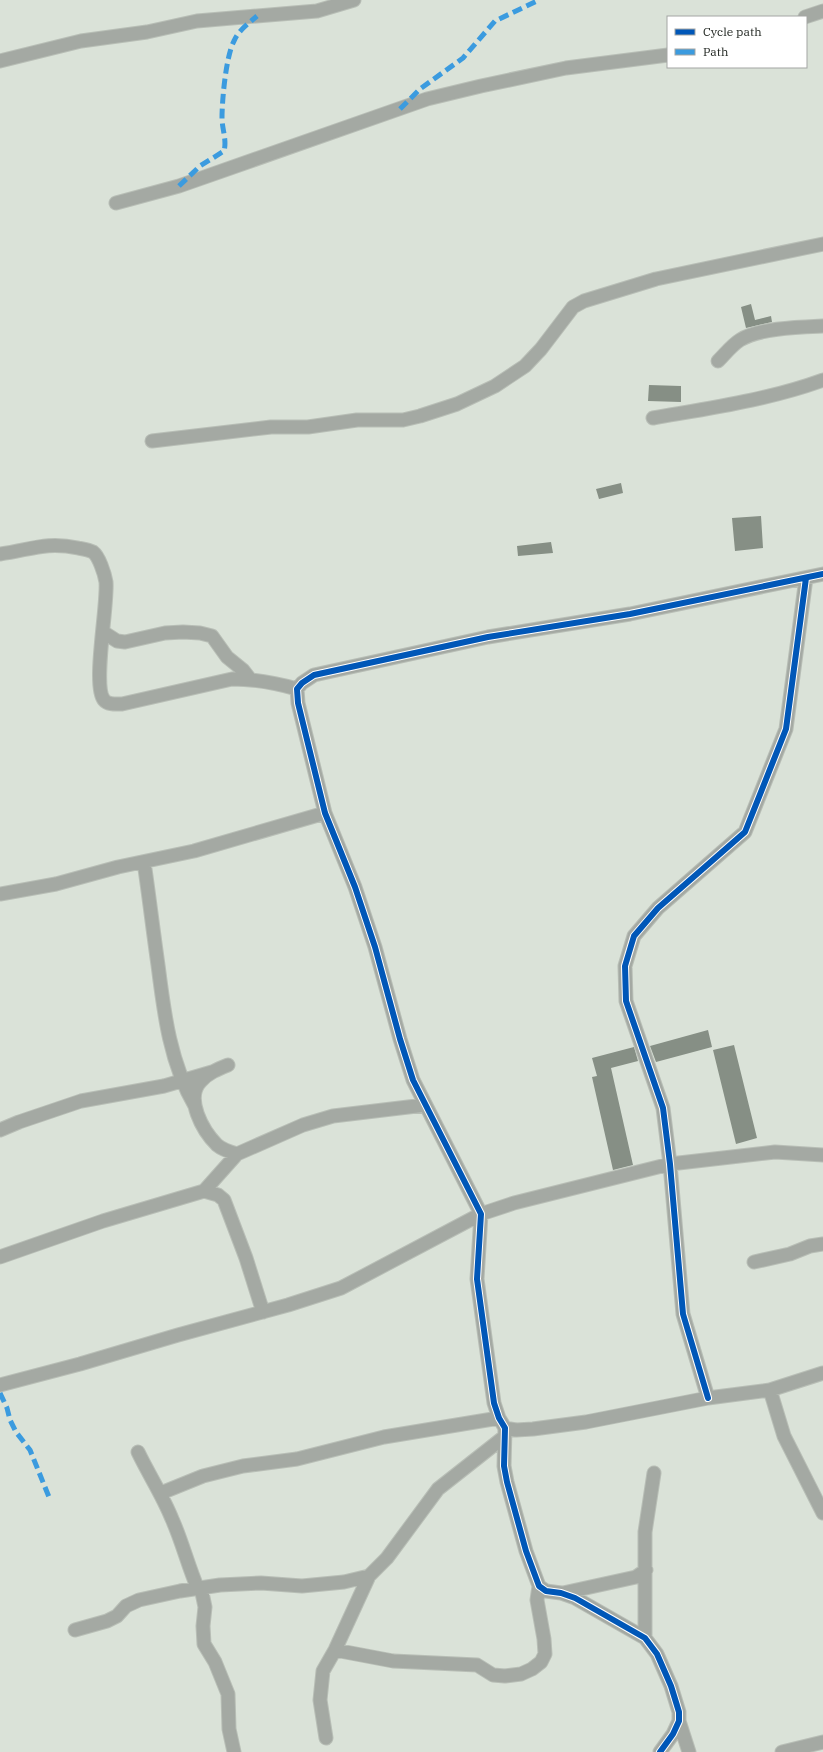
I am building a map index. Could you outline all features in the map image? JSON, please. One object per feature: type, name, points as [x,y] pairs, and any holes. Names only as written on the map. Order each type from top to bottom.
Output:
[{"type":"street","points":[[0,61],[81,41],[147,32],[197,20],[317,11],[354,0]]},
{"type":"street","points":[[807,16],[823,11]]},
{"type":"street","points":[[116,203],[186,184],[427,99],[566,68],[667,55]]},
{"type":"street","points":[[152,441],[270,427],[308,427],[357,420],[403,420],[420,416],[457,404],[495,386],[525,366],[541,349],[573,306],[584,301],[656,279],[823,244]]},
{"type":"street","points":[[718,361],[740,340],[750,335],[790,328],[823,326]]},
{"type":"street","points":[[653,418],[740,404],[800,389],[823,380]]},
{"type":"street","points":[[0,554],[47,545],[69,546],[92,552],[98,557],[106,582],[100,690],[104,700],[108,703],[122,704],[232,679],[250,679],[297,689]]},
{"type":"street","points":[[335,1650],[393,1661],[477,1665],[493,1675],[505,1676],[521,1674],[532,1669],[541,1662],[545,1654],[544,1639],[537,1600],[539,1586],[526,1551],[507,1482],[504,1466],[503,1428],[494,1403],[477,1279],[481,1214],[413,1080],[400,1040],[375,947],[325,813],[298,703],[297,689],[302,683],[314,675],[488,636],[630,614],[823,574]]},
{"type":"street","points":[[708,1398],[683,1314],[670,1164],[663,1108],[626,1001],[625,966],[634,936],[658,908],[745,832],[786,729],[806,578]]},
{"type":"street","points":[[103,632],[117,641],[126,642],[165,633],[200,633],[212,636],[227,657],[243,670],[250,679]]},
{"type":"street","points":[[0,894],[56,884],[194,851],[325,813]]},
{"type":"street","points":[[144,862],[167,1026],[182,1081],[195,1106],[204,1129],[218,1145],[226,1151],[237,1154]]},
{"type":"street","points":[[0,1130],[81,1101],[164,1086],[212,1072],[228,1065]]},
{"type":"street","points":[[195,1106],[194,1097],[200,1081],[212,1072]]},
{"type":"street","points":[[0,1257],[103,1221],[204,1191],[237,1154],[303,1125],[333,1116],[425,1105]]},
{"type":"street","points":[[0,1385],[264,1312],[340,1288],[481,1214],[514,1203],[670,1164],[775,1152],[823,1155]]},
{"type":"street","points":[[204,1191],[218,1195],[224,1200],[237,1232],[264,1312]]},
{"type":"street","points":[[754,1262],[790,1254],[810,1246],[823,1244]]},
{"type":"street","points":[[161,1493],[203,1476],[242,1466],[297,1459],[384,1437],[503,1428],[516,1430],[533,1429],[586,1422],[708,1398],[770,1390],[823,1373]]},
{"type":"street","points":[[770,1390],[784,1436],[823,1513]]},
{"type":"street","points":[[326,1738],[320,1700],[324,1671],[369,1576],[387,1558],[438,1488],[503,1428]]},
{"type":"street","points":[[138,1452],[151,1478],[161,1493],[200,1588],[206,1607],[203,1631],[204,1644],[215,1662],[228,1694],[229,1729],[234,1752]]},
{"type":"street","points":[[645,1638],[645,1532],[654,1473]]},
{"type":"street","points":[[561,1593],[636,1577],[646,1570]]},
{"type":"street","points":[[74,1630],[107,1622],[117,1616],[126,1606],[139,1600],[200,1588],[220,1585],[261,1583],[302,1586],[344,1582],[369,1576]]},
{"type":"street","points":[[539,1586],[546,1591],[561,1593],[575,1598],[645,1638],[656,1654],[671,1686],[677,1704],[679,1721],[689,1752]]},
{"type":"street","points":[[660,1752],[673,1734],[679,1721]]},
{"type":"street","points":[[782,1752],[823,1742]]},
{"type":"building","points":[[751,304],[755,320],[771,316],[772,322],[746,328],[741,307]]},
{"type":"building","points":[[649,385],[681,386],[681,402],[648,401]]},
{"type":"building","points":[[621,483],[623,493],[599,499],[596,489]]},
{"type":"building","points":[[761,516],[763,548],[735,551],[732,518]]},
{"type":"building","points":[[551,542],[553,553],[518,556],[517,546]]},
{"type":"building","points":[[708,1030],[712,1047],[656,1062],[650,1046]]},
{"type":"building","points":[[734,1045],[757,1138],[736,1144],[713,1050]]},
{"type":"building","points":[[634,1047],[638,1061],[611,1068],[633,1165],[613,1170],[592,1077],[597,1076],[592,1058]]},
{"type":"marked path","points":[[400,109],[420,89],[463,58],[495,21],[539,0]]},
{"type":"marked path","points":[[179,186],[200,166],[224,151],[225,143],[222,110],[225,78],[231,48],[238,34],[257,16]]},
{"type":"marked path","points":[[0,1393],[16,1432],[30,1450],[49,1497]]},
{"type":"cycle path","points":[[660,1752],[673,1734],[679,1721],[679,1712],[671,1686],[657,1654],[645,1638],[575,1598],[561,1593],[546,1591],[539,1586],[526,1551],[504,1466],[505,1428],[499,1418],[494,1403],[477,1279],[481,1214],[413,1080],[400,1039],[375,947],[355,887],[325,813],[298,703],[297,689],[302,683],[314,675],[488,637],[630,614],[823,574]]},
{"type":"cycle path","points":[[708,1398],[683,1314],[670,1164],[663,1108],[626,1001],[625,966],[634,936],[658,908],[745,832],[786,729],[806,578]]}]
